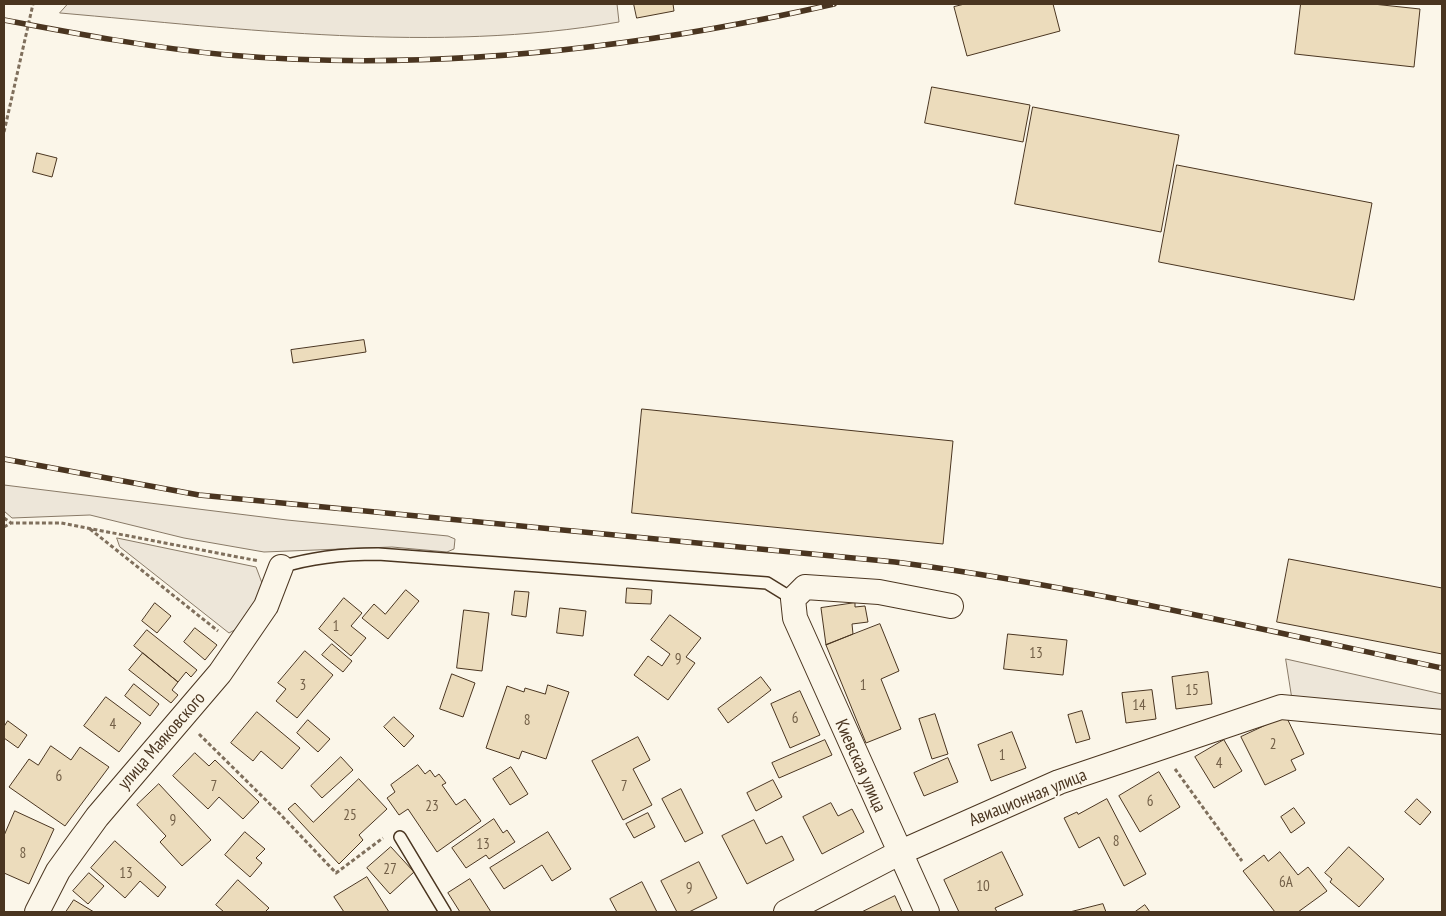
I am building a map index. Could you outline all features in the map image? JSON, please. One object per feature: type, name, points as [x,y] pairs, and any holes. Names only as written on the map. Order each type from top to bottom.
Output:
[{"type":"street","name":"улица Маяковского","points":[[37,912],[58,871],[97,817],[239,648],[266,606],[280,567]]},
{"type":"street","points":[[794,609],[805,588],[879,592],[951,606]]},
{"type":"street","name":"Киевская улица","points":[[794,609],[899,853],[927,912]]},
{"type":"street","name":"Авиационная улица","points":[[786,912],[899,853],[1059,782],[1281,707],[1442,722]]},
{"type":"lane","points":[[280,567],[308,559],[341,554],[378,554],[767,583],[794,609]]},
{"type":"lane","points":[[400,837],[445,912]]},
{"type":"path","points":[[4,132],[33,4]]},
{"type":"path","points":[[4,518],[11,524]]},
{"type":"path","points":[[4,527],[11,524],[61,523],[252,559],[280,567]]},
{"type":"path","points":[[90,529],[239,648]]},
{"type":"path","points":[[182,718],[280,814],[336,873],[385,836],[400,837]]},
{"type":"path","points":[[1161,748],[1188,790],[1242,861]]},
{"type":"shaded area","points":[[68,4],[617,4],[619,22],[549,31],[480,36],[340,36],[199,26],[60,13]]},
{"type":"shaded area","points":[[4,485],[287,520],[448,536],[455,539],[454,549],[447,552],[392,547],[264,552],[184,538],[90,515],[12,518],[4,511]]},
{"type":"shaded area","points":[[117,538],[256,567],[262,583],[252,613],[243,624],[229,633],[120,547]]},
{"type":"shaded area","points":[[1286,659],[1442,694],[1442,715],[1292,697]]},
{"type":"building","points":[[634,4],[673,4],[674,11],[637,18]]},
{"type":"building","points":[[965,4],[1053,4],[1060,31],[967,56],[954,7]]},
{"type":"building","points":[[1301,4],[1373,4],[1420,9],[1414,67],[1295,54]]},
{"type":"building","points":[[932,87],[1030,105],[1023,142],[925,123]]},
{"type":"building","points":[[1033,107],[1179,135],[1161,232],[1015,204]]},
{"type":"building","points":[[37,153],[57,158],[52,177],[33,172]]},
{"type":"building","points":[[1177,165],[1372,203],[1354,300],[1159,262]]},
{"type":"building","points":[[364,340],[366,352],[293,363],[291,350]]},
{"type":"building","points":[[642,409],[953,441],[943,544],[632,513]]},
{"type":"building","points":[[1289,559],[1442,588],[1442,654],[1277,622]]},
{"type":"building","points":[[627,588],[652,590],[651,604],[626,603]]},
{"type":"building","points":[[406,590],[419,601],[388,639],[362,618],[374,604],[385,614]]},
{"type":"building","points":[[515,591],[529,592],[526,617],[512,615]]},
{"type":"building","points":[[344,598],[362,613],[351,626],[366,638],[351,656],[319,629]]},
{"type":"building","points":[[155,603],[171,616],[157,633],[142,621]]},
{"type":"building","points":[[855,603],[855,607],[865,606],[868,622],[852,624],[853,634],[826,645],[821,608]]},
{"type":"building","points":[[560,608],[586,611],[583,636],[557,633]]},
{"type":"building","points":[[464,610],[489,613],[482,671],[457,668]]},
{"type":"building","points":[[670,615],[701,638],[686,657],[695,663],[668,700],[634,675],[648,656],[662,666],[670,654],[651,640]]},
{"type":"building","points":[[880,624],[899,671],[881,679],[901,729],[866,743],[826,645]]},
{"type":"building","points":[[195,628],[217,645],[205,660],[184,642]]},
{"type":"building","points":[[147,630],[197,670],[191,677],[186,672],[178,682],[134,646]]},
{"type":"building","points":[[1008,634],[1067,640],[1063,675],[1004,669]]},
{"type":"building","points":[[332,644],[352,661],[343,672],[322,655]]},
{"type":"building","points":[[305,651],[333,675],[297,718],[276,701],[286,689],[278,683]]},
{"type":"building","points":[[143,653],[178,682],[172,690],[178,695],[171,703],[129,670]]},
{"type":"building","points":[[1208,672],[1212,704],[1176,709],[1172,677]]},
{"type":"building","points":[[452,674],[475,683],[463,717],[440,709]]},
{"type":"building","points":[[761,677],[771,690],[728,723],[718,709]]},
{"type":"building","points":[[134,684],[159,704],[150,716],[125,696]]},
{"type":"building","points":[[548,685],[569,692],[546,759],[522,751],[519,759],[486,748],[507,686],[524,692],[525,688],[545,694]]},
{"type":"building","points":[[1152,690],[1156,719],[1126,723],[1122,693]]},
{"type":"building","points":[[800,691],[820,735],[790,748],[771,704]]},
{"type":"building","points":[[106,697],[141,723],[119,752],[84,726]]},
{"type":"building","points":[[1082,711],[1090,739],[1076,743],[1068,715]]},
{"type":"building","points":[[257,712],[300,748],[282,769],[261,751],[253,761],[231,743]]},
{"type":"building","points":[[935,714],[948,754],[932,759],[919,719]]},
{"type":"building","points":[[1286,716],[1304,754],[1291,760],[1296,770],[1265,785],[1241,737]]},
{"type":"building","points":[[394,717],[414,736],[404,747],[384,727]]},
{"type":"building","points":[[308,720],[330,739],[318,752],[297,733]]},
{"type":"building","points":[[8,721],[27,735],[18,748],[4,738],[4,727]]},
{"type":"building","points":[[1012,732],[1026,768],[991,781],[978,745]]},
{"type":"building","points":[[638,737],[650,760],[633,769],[652,805],[623,820],[592,761]]},
{"type":"building","points":[[825,740],[832,755],[779,778],[772,763]]},
{"type":"building","points":[[1224,740],[1242,771],[1214,788],[1195,757]]},
{"type":"building","points":[[51,746],[71,760],[80,747],[109,767],[65,826],[9,787],[29,759],[38,765]]},
{"type":"building","points":[[195,753],[209,766],[215,760],[259,802],[243,819],[219,797],[208,809],[173,776]]},
{"type":"building","points":[[341,757],[353,770],[322,798],[311,786]]},
{"type":"building","points":[[948,758],[958,782],[924,796],[914,773]]},
{"type":"building","points":[[418,765],[425,774],[430,770],[435,777],[439,774],[446,783],[442,785],[456,805],[465,799],[481,821],[437,852],[408,809],[399,815],[387,798],[395,792],[391,785]]},
{"type":"building","points":[[511,767],[528,794],[510,805],[493,779]]},
{"type":"building","points":[[1159,772],[1180,807],[1140,832],[1119,796]]},
{"type":"building","points":[[359,779],[387,809],[359,835],[363,840],[339,864],[288,809],[295,803],[313,822]]},
{"type":"building","points":[[773,780],[782,797],[756,811],[747,793]]},
{"type":"building","points":[[159,784],[211,840],[182,866],[160,842],[166,836],[137,805]]},
{"type":"building","points":[[681,789],[703,833],[685,842],[662,799]]},
{"type":"building","points":[[1107,799],[1146,874],[1124,886],[1099,837],[1079,848],[1064,818],[1077,812],[1078,814]]},
{"type":"building","points":[[1417,799],[1431,812],[1420,825],[1405,812]]},
{"type":"building","points":[[831,803],[838,816],[852,809],[864,832],[822,854],[803,817]]},
{"type":"building","points":[[1294,808],[1305,823],[1291,833],[1281,817]]},
{"type":"building","points":[[15,811],[54,829],[29,884],[4,873],[4,836]]},
{"type":"building","points":[[648,813],[655,827],[634,838],[626,824]]},
{"type":"building","points":[[494,819],[503,833],[507,830],[515,842],[489,859],[486,855],[466,868],[452,848]]},
{"type":"building","points":[[754,820],[766,844],[782,836],[794,860],[747,884],[722,836]]},
{"type":"building","points":[[245,832],[265,849],[256,858],[262,863],[250,877],[225,855]]},
{"type":"building","points":[[548,832],[571,869],[552,881],[542,865],[504,889],[490,868]]},
{"type":"building","points":[[115,841],[166,887],[158,897],[140,881],[125,898],[91,868]]},
{"type":"building","points":[[391,847],[414,872],[390,894],[367,868]]},
{"type":"building","points":[[1349,847],[1384,879],[1359,907],[1330,882],[1332,879],[1325,873]]},
{"type":"building","points":[[1002,852],[1023,895],[995,908],[997,912],[959,912],[944,880]]},
{"type":"building","points":[[1280,852],[1298,875],[1308,867],[1327,891],[1298,912],[1275,912],[1243,871],[1264,855],[1268,861]]},
{"type":"building","points":[[699,862],[717,898],[689,912],[677,912],[661,881]]},
{"type":"building","points":[[89,873],[104,886],[88,904],[73,891]]},
{"type":"building","points":[[367,877],[389,912],[344,912],[334,897]]},
{"type":"building","points":[[470,879],[491,912],[460,912],[448,893]]},
{"type":"building","points":[[238,880],[269,908],[265,912],[224,912],[216,905]]},
{"type":"building","points":[[642,882],[657,912],[617,912],[610,899]]},
{"type":"building","points":[[895,896],[902,912],[862,912]]},
{"type":"building","points":[[74,900],[94,912],[66,912]]},
{"type":"building","points":[[1103,904],[1106,912],[1070,912]]},
{"type":"building","points":[[1145,905],[1150,912],[1135,912]]},
{"type":"railway","points":[[4,20],[172,49],[304,60],[380,61],[533,53],[609,44],[760,20],[834,4]]},
{"type":"railway","points":[[4,459],[199,495],[895,562],[964,572],[1169,609],[1442,668]]}]
